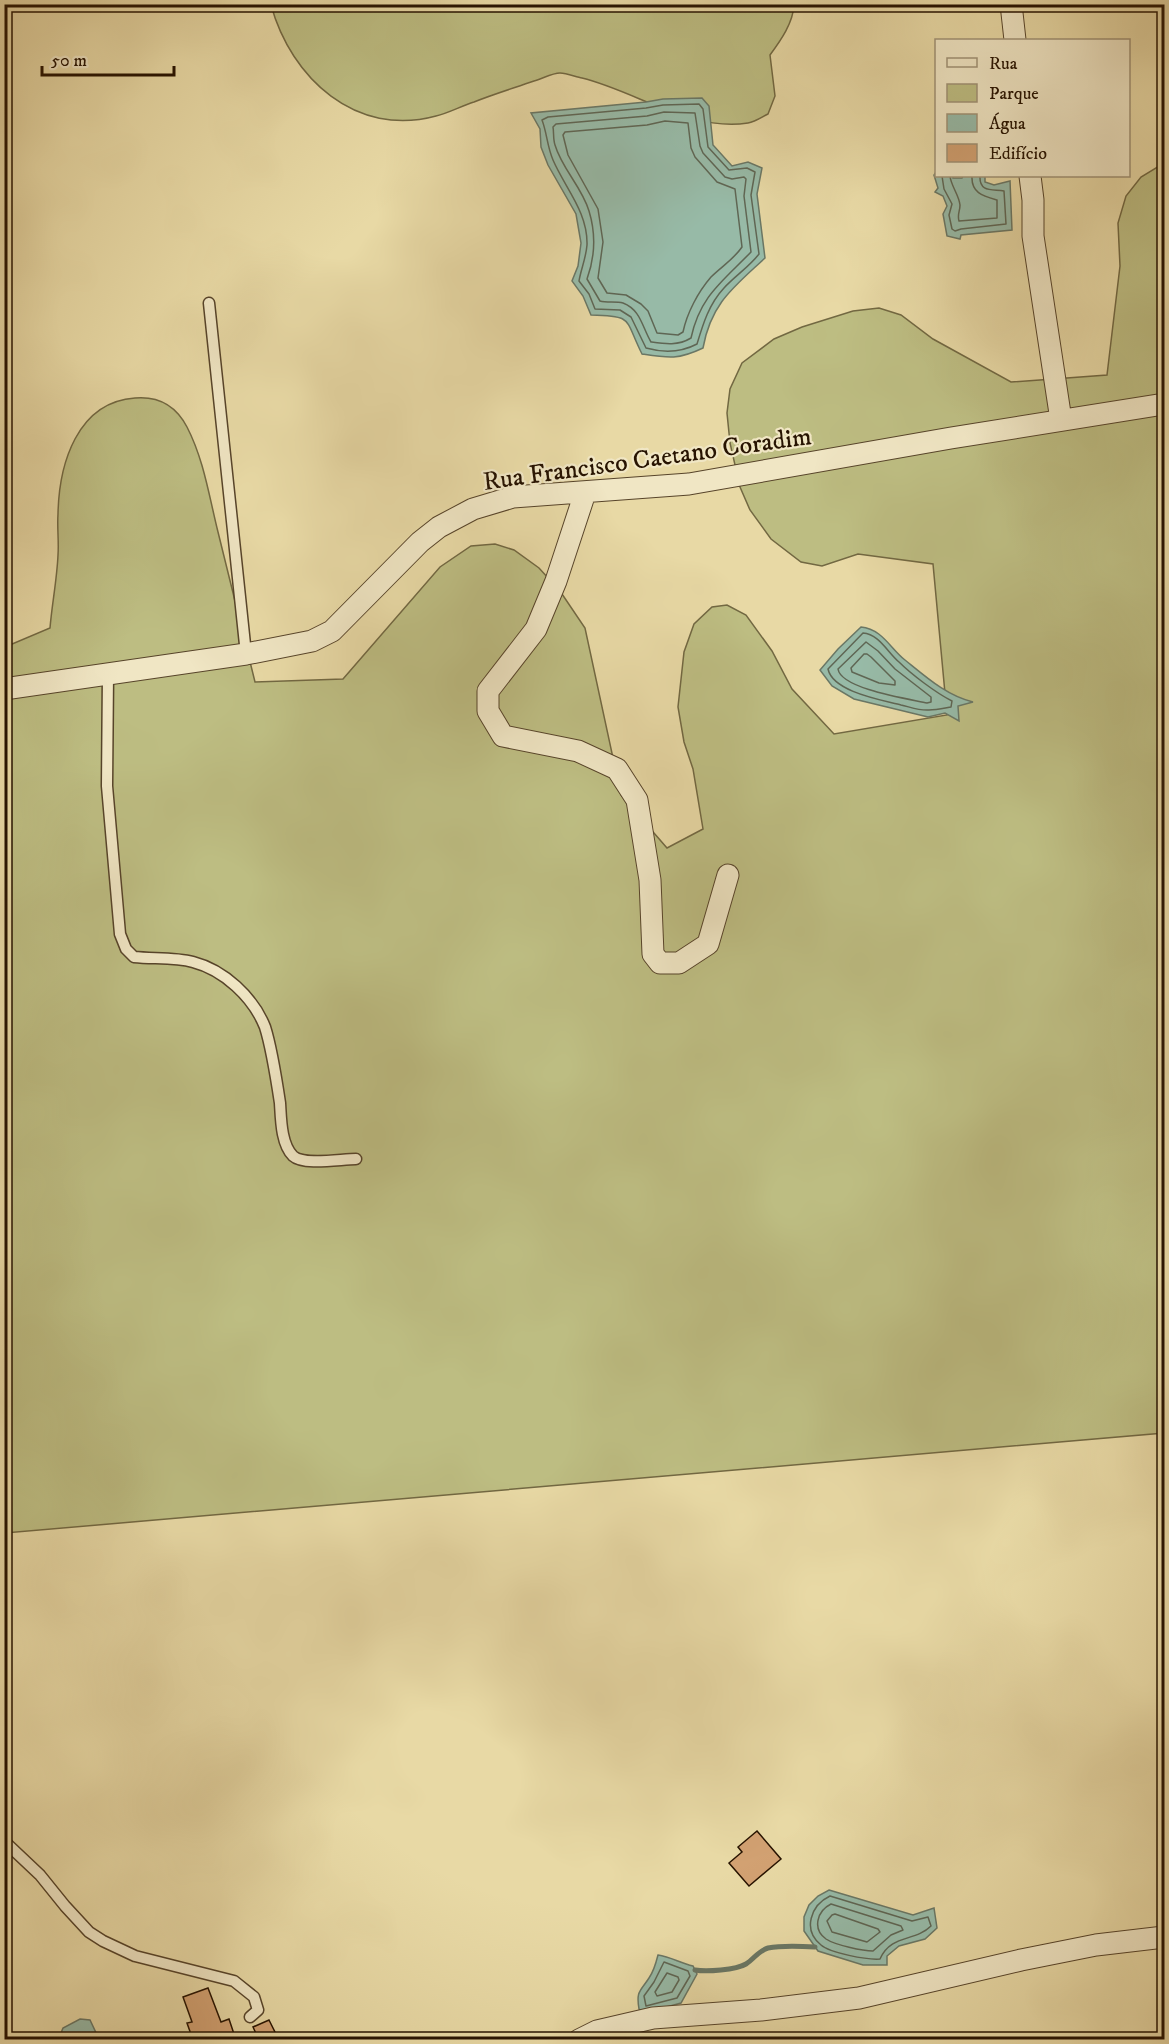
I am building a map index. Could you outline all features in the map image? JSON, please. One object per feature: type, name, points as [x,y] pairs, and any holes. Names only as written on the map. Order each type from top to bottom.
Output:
[{"type":"street","points":[[1011,4],[1015,39]]},
{"type":"street","points":[[1030,177],[1033,236],[1061,420]]},
{"type":"street","name":"Rua Francisco Caetano Coradim","points":[[4,689],[246,654],[312,641],[332,631],[420,542],[439,527],[473,509],[513,497],[689,484],[1164,404]]},
{"type":"street","points":[[585,493],[556,581],[536,629],[488,691],[488,711],[503,736],[578,751],[616,769],[637,800],[650,880],[653,954],[660,963],[679,963],[708,944],[728,875]]},
{"type":"street","points":[[579,2040],[597,2031],[653,2018],[760,2010],[859,1998],[1096,1945],[1164,1937]]},
{"type":"lane","points":[[210,303],[246,654]]},
{"type":"lane","points":[[108,674],[107,786],[122,942],[134,957],[192,962],[216,972],[238,987],[253,1006],[264,1027],[278,1091],[282,1131],[294,1157],[308,1161],[356,1159]]},
{"type":"lane","points":[[4,1841],[40,1875],[89,1932],[135,1956],[234,1981],[254,1997],[258,2010],[250,2017]]},
{"type":"green space","points":[[271,5],[794,5],[789,25],[770,55],[775,96],[768,114],[756,121],[726,124],[705,122],[684,116],[602,84],[560,73],[436,116],[407,121],[379,118],[354,110],[331,96],[311,78],[294,56],[281,32]]},
{"type":"green space","points":[[1164,163],[1164,1433],[5,1533],[5,647],[50,628],[57,564],[59,495],[62,475],[75,439],[85,423],[99,411],[115,402],[135,398],[151,399],[166,404],[183,420],[202,465],[255,682],[343,679],[440,567],[471,546],[495,544],[514,550],[539,568],[560,591],[585,628],[621,795],[667,848],[703,829],[693,769],[684,742],[678,707],[684,652],[694,624],[712,607],[727,605],[746,615],[772,651],[792,689],[834,734],[947,715],[933,564],[858,554],[822,566],[801,562],[771,539],[750,510],[740,487],[730,443],[727,413],[730,389],[742,363],[774,339],[802,327],[853,311],[879,308],[901,315],[933,339],[1011,382],[1107,375],[1120,266],[1118,223],[1126,196],[1141,177]]},
{"type":"water","points":[[702,98],[709,106],[713,145],[732,166],[748,162],[762,168],[757,194],[765,258],[734,287],[718,307],[703,348],[687,355],[673,357],[642,354],[626,321],[615,316],[591,315],[583,296],[572,281],[578,266],[581,243],[576,214],[548,165],[541,147],[540,129],[531,113],[663,99]]},
{"type":"water","points":[[935,174],[935,177],[953,178],[985,177],[985,182],[994,185],[1010,181],[1012,230],[961,235],[960,239],[947,236],[943,214],[947,206],[943,196],[935,192],[938,188],[934,175]]},
{"type":"water","points":[[861,627],[875,631],[905,660],[937,685],[973,702],[958,706],[959,721],[945,713],[928,717],[854,699],[832,686],[820,670]]},
{"type":"water","points":[[829,1890],[913,1915],[934,1908],[937,1928],[925,1939],[899,1946],[887,1956],[887,1965],[863,1965],[818,1951],[804,1931],[804,1917],[809,1905]]},
{"type":"water","points":[[658,1955],[693,1966],[697,1974],[681,2003],[645,2013],[639,2009],[638,1995],[652,1973]]},
{"type":"water","points":[[80,2019],[90,2020],[99,2039],[64,2039],[61,2033],[63,2028]]},
{"type":"building","points":[[757,1831],[781,1859],[749,1886],[729,1863],[742,1852],[738,1847]]},
{"type":"building","points":[[208,1988],[221,2022],[229,2019],[236,2040],[193,2040],[187,2023],[192,2022],[183,1997]]},
{"type":"building","points":[[269,2020],[277,2036],[269,2040],[259,2040],[253,2027]]},
{"type":"waterway","points":[[695,1970],[735,1968],[749,1962],[768,1948],[815,1947]]}]
